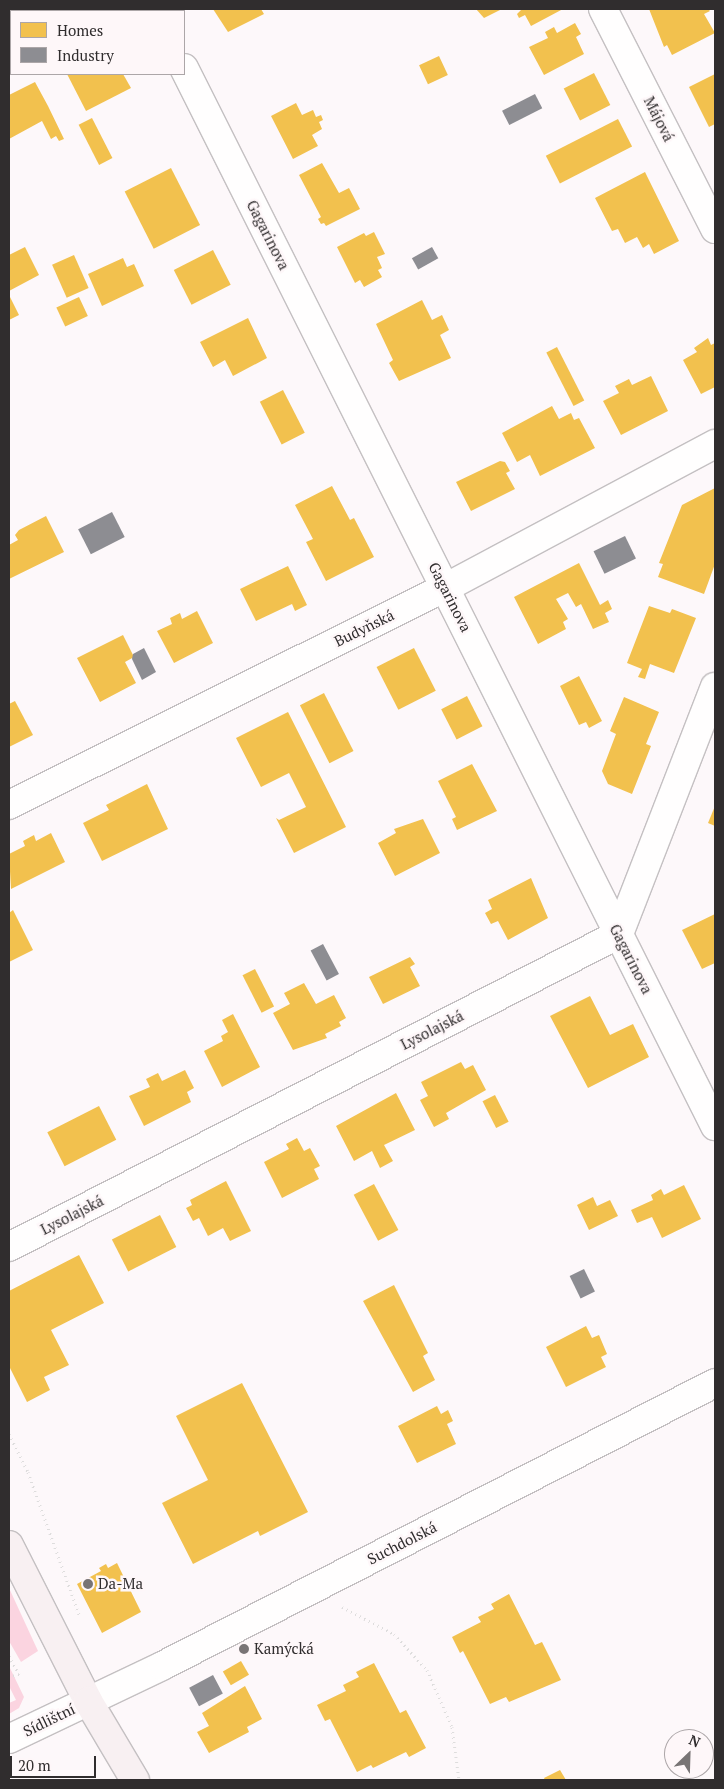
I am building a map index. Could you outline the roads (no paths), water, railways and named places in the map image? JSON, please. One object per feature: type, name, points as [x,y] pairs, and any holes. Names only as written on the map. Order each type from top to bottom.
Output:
[{"type":"main road","points":[[9,1545],[88,1701],[135,1780]]},
{"type":"street","name":"Májová","points":[[603,9],[715,229]]},
{"type":"street","name":"Gagarinova","points":[[185,70],[715,1126]]},
{"type":"street","name":"Budyňská","points":[[9,805],[445,588],[715,444]]},
{"type":"street","points":[[619,934],[715,687]]},
{"type":"street","name":"Lysolajská","points":[[9,1248],[619,934]]},
{"type":"street","name":"Suchdolská","points":[[88,1701],[303,1594],[715,1383]]},
{"type":"street","name":"Sídlištní","points":[[9,1739],[88,1701]]},
{"type":"place","name":"Da-Ma","points":[[88,1584]]},
{"type":"place","name":"Kamýcká","points":[[244,1649]]}]
